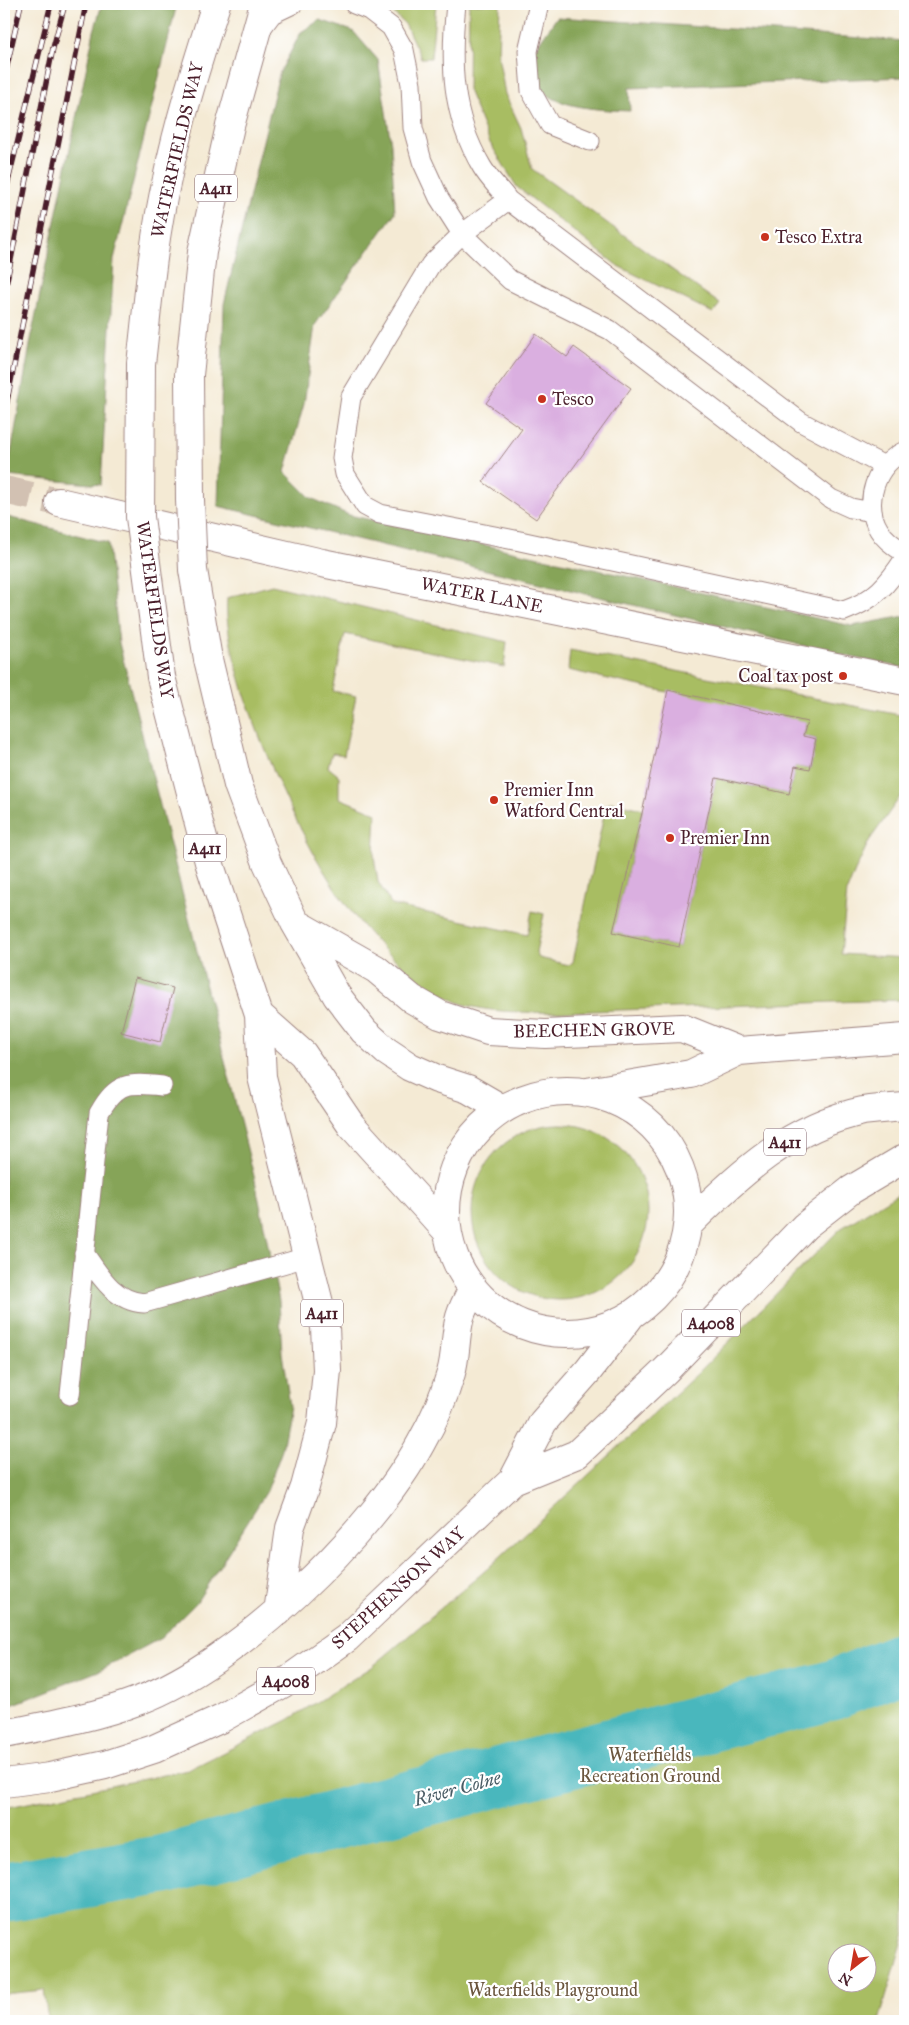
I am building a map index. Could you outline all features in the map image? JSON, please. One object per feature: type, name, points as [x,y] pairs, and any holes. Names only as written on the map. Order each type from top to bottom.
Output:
[{"type":"main road","name":"WATERFIELDS WAY","points":[[216,4],[196,66],[167,179],[154,247],[141,364],[140,518],[161,677],[209,862],[260,1015],[303,1054],[351,1125],[447,1231]]},
{"type":"main road","name":"A411","points":[[264,4],[230,126],[202,252],[189,375],[190,500],[193,570],[208,659],[238,784],[267,863],[295,923],[336,996],[364,1031],[386,1051],[410,1067],[437,1079],[468,1089],[499,1107]]},
{"type":"main road","name":"WATER LANE","points":[[60,502],[322,563],[905,681]]},
{"type":"main road","name":"BEECHEN GROVE","points":[[295,923],[376,969],[412,998],[440,1015],[488,1030],[544,1034],[682,1028],[739,1051]]},
{"type":"main road","name":"A411","points":[[260,1015],[262,1077],[325,1326],[327,1370],[322,1424],[305,1488],[290,1528],[278,1612]]},
{"type":"main road","name":"BEECHEN GROVE","points":[[587,1092],[691,1074],[739,1051],[905,1038]]},
{"type":"main road","points":[[557,1090],[587,1092],[634,1111],[663,1137],[683,1174],[689,1224],[679,1260],[664,1285],[647,1304],[629,1318],[592,1334],[572,1336],[546,1332],[504,1316],[485,1303],[472,1290],[447,1231],[446,1205],[457,1161],[479,1128],[499,1107],[519,1096],[529,1094],[557,1090]]},
{"type":"main road","name":"A411","points":[[689,1224],[718,1194],[777,1146],[817,1125],[863,1111],[905,1107]]},
{"type":"main road","name":"A4008","points":[[513,1480],[577,1454],[666,1370],[804,1226],[851,1190],[905,1158]]},
{"type":"main road","points":[[4,1734],[68,1722],[140,1700],[183,1678],[222,1653],[278,1612],[356,1532],[396,1481],[421,1444],[451,1373],[459,1320],[472,1290]]},
{"type":"main road","name":"STEPHENSON WAY","points":[[4,1783],[50,1777],[105,1764],[154,1749],[222,1718],[282,1684],[347,1638],[513,1480],[542,1422],[588,1371],[629,1318]]},
{"type":"lane","points":[[253,40],[272,14],[293,4]]},
{"type":"lane","points":[[354,4],[369,10],[391,27],[404,50],[411,84],[412,128],[422,161],[439,198],[462,234],[510,280],[610,330],[831,498],[851,508],[872,512]]},
{"type":"lane","points":[[456,4],[452,41],[452,76],[464,130],[482,168],[508,200],[801,422],[884,466]]},
{"type":"lane","points":[[539,4],[528,51],[531,91],[550,125],[590,141]]},
{"type":"lane","points":[[508,200],[462,234],[432,264],[352,397],[342,458],[345,474],[365,506],[380,514],[529,543],[844,611],[862,605],[878,593],[905,558]]},
{"type":"lane","points":[[905,451],[884,466],[876,480],[872,496],[872,512],[879,530],[891,544],[905,553]]},
{"type":"lane","points":[[70,1395],[99,1113],[117,1088],[135,1083],[162,1086]]},
{"type":"lane","points":[[84,1253],[106,1284],[130,1302],[144,1303],[307,1257]]},
{"type":"green space","points":[[102,4],[177,4],[114,259],[101,485],[7,476],[33,328],[94,31]]},
{"type":"green space","points":[[384,4],[436,4],[431,58],[421,58],[405,24]]},
{"type":"green space","points":[[469,4],[500,4],[498,55],[505,94],[521,128],[532,169],[720,304],[713,313],[618,266],[517,187],[490,143],[468,90]]},
{"type":"green space","points":[[557,17],[905,41],[905,77],[629,88],[630,111],[580,107],[555,99],[545,93],[539,85],[534,50]]},
{"type":"green space","points":[[320,20],[353,31],[378,60],[391,144],[395,213],[315,325],[304,404],[285,472],[311,498],[349,515],[852,626],[905,616],[905,668],[855,658],[218,506],[224,304],[279,74],[301,32]]},
{"type":"green space","points":[[4,516],[108,543],[119,643],[255,1180],[279,1301],[282,1353],[290,1406],[282,1450],[267,1491],[196,1603],[161,1638],[101,1670],[4,1708]]},
{"type":"green space","points":[[272,585],[507,642],[504,667],[345,634],[333,691],[356,696],[344,755],[332,753],[328,767],[339,776],[339,798],[376,813],[374,857],[378,882],[392,905],[527,935],[532,911],[544,914],[536,952],[539,958],[569,965],[573,962],[606,805],[611,802],[643,809],[613,932],[679,947],[716,778],[789,794],[795,766],[810,769],[816,739],[803,736],[807,723],[568,670],[570,650],[905,716],[905,790],[869,841],[847,891],[841,954],[905,958],[905,1000],[521,1012],[483,1009],[466,1005],[454,1001],[440,992],[389,954],[349,908],[331,883],[301,830],[268,758],[238,673],[227,619],[227,598]]},
{"type":"green space","points":[[560,1124],[594,1131],[616,1144],[628,1156],[641,1178],[648,1212],[641,1246],[628,1268],[616,1280],[594,1293],[560,1300],[526,1293],[504,1280],[492,1268],[479,1246],[472,1212],[479,1178],[492,1156],[504,1144],[526,1131]]},
{"type":"green space","name":"Waterfields Recreation Ground","points":[[905,1189],[905,1933],[879,2021],[48,2021],[44,1990],[4,1994],[4,1808],[188,1770],[288,1720],[372,1667],[487,1569],[696,1375],[840,1229]]},
{"type":"building","points":[[536,334],[567,357],[574,347],[631,388],[536,519],[483,482],[522,429],[486,403]]},
{"type":"building","name":"Premier Inn","points":[[668,690],[807,722],[803,736],[816,739],[810,769],[795,766],[789,794],[716,778],[679,947],[613,932],[643,809]]},
{"type":"building","points":[[135,978],[173,988],[160,1042],[121,1032]]},
{"type":"waterway","name":"River Colne","points":[[4,1892],[162,1865],[833,1690],[905,1661]]},
{"type":"tunnel","points":[[4,490],[59,502]]},
{"type":"railway","points":[[4,79],[21,4]]},
{"type":"railway","points":[[4,198],[51,4]]},
{"type":"railway","points":[[4,295],[53,48],[65,4]]},
{"type":"railway","points":[[4,416],[86,4]]},
{"type":"place","name":"Tesco Extra","points":[[765,237]]},
{"type":"place","name":"Tesco","points":[[542,399]]},
{"type":"place","name":"Coal tax post","points":[[843,676]]},
{"type":"place","name":"Premier Inn Watford Central","points":[[494,800]]},
{"type":"place","name":"Premier Inn","points":[[670,838]]},
{"type":"park label","name":"Waterfields Playground","points":[[553,1990]]}]
